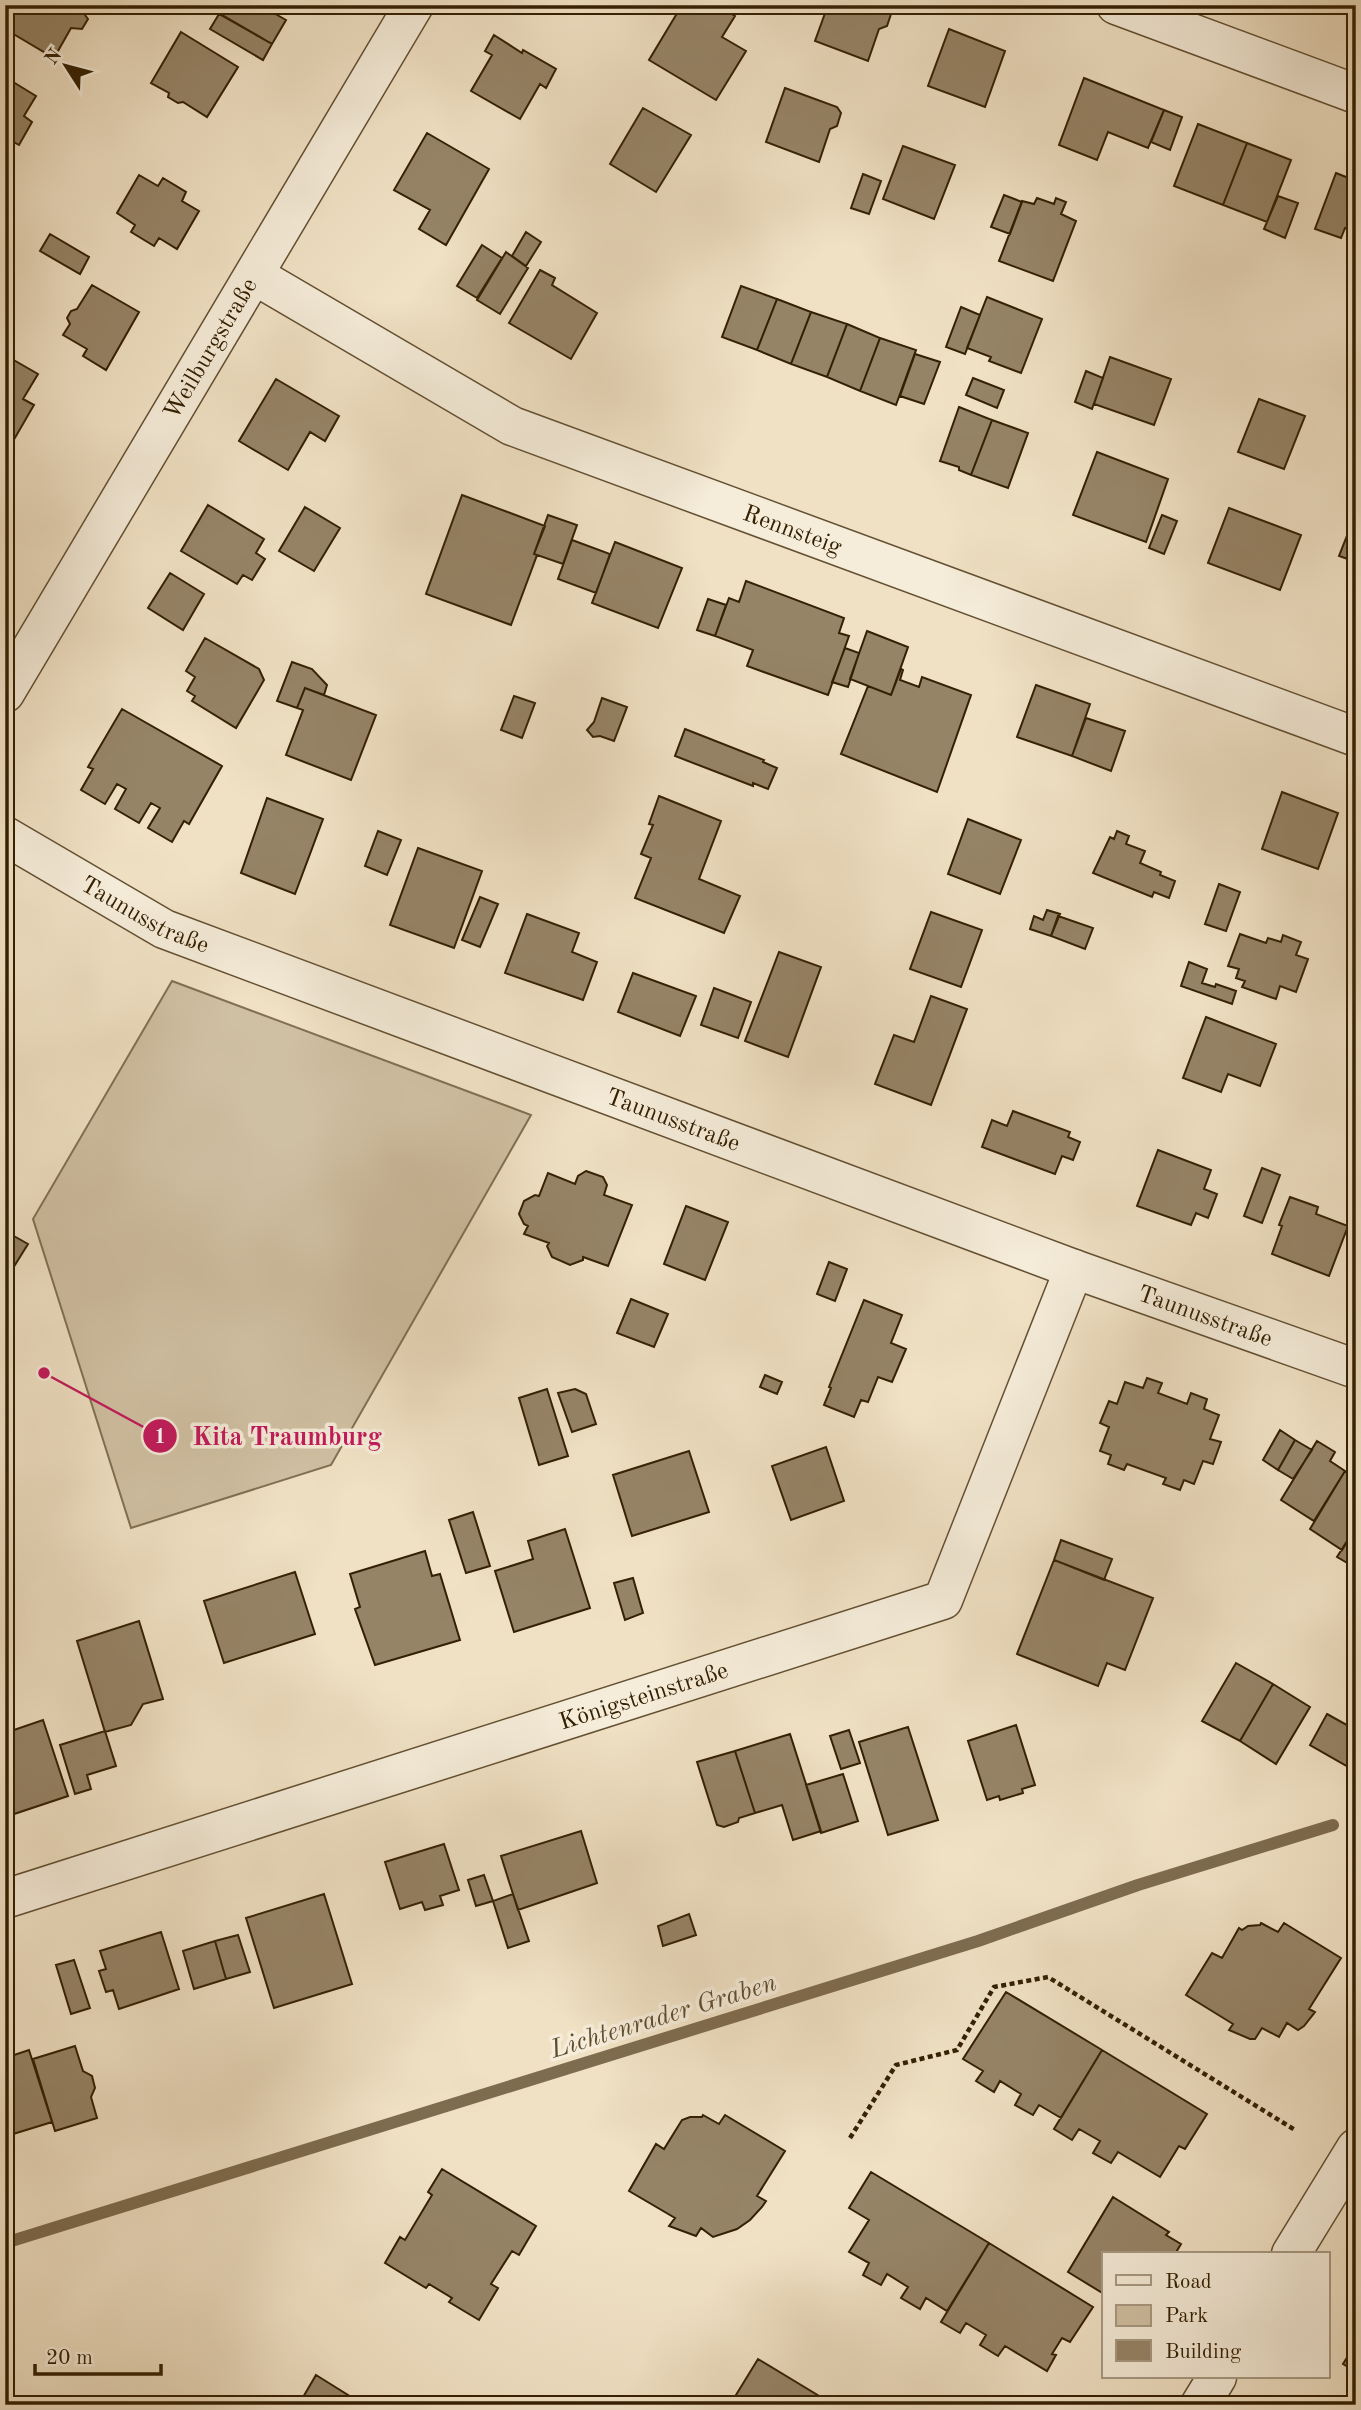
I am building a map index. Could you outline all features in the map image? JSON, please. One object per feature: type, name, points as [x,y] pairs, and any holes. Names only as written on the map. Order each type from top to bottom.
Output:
[{"type":"street","name":"Weilburgstraße","points":[[5,693],[414,5]]},
{"type":"street","points":[[1116,5],[1356,94]]},
{"type":"street","name":"Rennsteig","points":[[254,275],[512,426],[1356,737]]},
{"type":"street","name":"Taunusstraße","points":[[5,836],[164,929],[1073,1269],[1356,1369]]},
{"type":"street","name":"Königsteinstraße","points":[[5,1899],[943,1600],[1073,1269]]},
{"type":"street","points":[[1292,2252],[1356,2148]]},
{"type":"street","points":[[1200,2405],[1216,2378]]},
{"type":"path","points":[[850,2138],[896,2065],[957,2050],[994,1987],[1048,1977],[1296,2130]]},
{"type":"green space","points":[[172,981],[531,1115],[331,1465],[131,1528],[33,1219]]},
{"type":"building","points":[[19,5],[86,5],[82,11],[88,19],[82,29],[71,28],[54,58],[5,29]]},
{"type":"building","points":[[205,5],[267,5],[265,8],[286,20],[272,44]]},
{"type":"building","points":[[682,5],[718,5],[735,16],[722,37],[746,51],[716,100],[649,60]]},
{"type":"building","points":[[828,5],[887,6],[891,14],[887,26],[879,29],[868,61],[815,41]]},
{"type":"building","points":[[219,14],[272,44],[263,60],[210,29]]},
{"type":"building","points":[[949,29],[1005,51],[985,107],[928,86]]},
{"type":"building","points":[[181,32],[238,67],[207,117],[183,102],[178,103],[168,97],[169,93],[151,83]]},
{"type":"building","points":[[494,35],[522,53],[523,50],[556,69],[546,88],[540,84],[520,119],[471,91],[492,55],[485,51]]},
{"type":"building","points":[[5,77],[36,96],[24,116],[32,122],[19,145],[10,140],[5,148]]},
{"type":"building","points":[[1084,78],[1164,110],[1148,148],[1108,132],[1097,160],[1059,145]]},
{"type":"building","points":[[785,88],[837,107],[841,113],[837,126],[830,129],[819,162],[766,142]]},
{"type":"building","points":[[643,108],[691,135],[656,192],[610,164]]},
{"type":"building","points":[[1164,110],[1182,117],[1170,150],[1151,142]]},
{"type":"building","points":[[1198,124],[1247,143],[1223,205],[1174,186]]},
{"type":"building","points":[[427,133],[489,169],[446,245],[419,229],[430,210],[394,190]]},
{"type":"building","points":[[1247,143],[1291,160],[1267,222],[1223,205]]},
{"type":"building","points":[[903,146],[955,165],[934,219],[883,199]]},
{"type":"building","points":[[1336,173],[1356,181],[1356,232],[1345,228],[1341,238],[1315,229]]},
{"type":"building","points":[[863,174],[881,181],[869,214],[851,208]]},
{"type":"building","points":[[139,175],[158,186],[163,178],[186,192],[182,201],[199,211],[177,249],[159,238],[154,246],[131,232],[135,225],[117,213]]},
{"type":"building","points":[[1004,195],[1022,202],[1010,234],[991,227]]},
{"type":"building","points":[[1278,196],[1298,203],[1285,238],[1264,229]]},
{"type":"building","points":[[1037,198],[1054,204],[1056,198],[1066,202],[1061,214],[1076,221],[1053,281],[999,261],[1022,201],[1034,204]]},
{"type":"building","points":[[526,232],[541,242],[526,266],[512,256]]},
{"type":"building","points":[[50,234],[89,257],[80,274],[40,251]]},
{"type":"building","points":[[482,245],[502,258],[477,298],[457,286]]},
{"type":"building","points":[[506,252],[528,268],[500,314],[477,300]]},
{"type":"building","points":[[540,270],[555,278],[552,285],[597,313],[571,359],[509,323]]},
{"type":"building","points":[[92,285],[139,312],[106,370],[83,356],[87,349],[63,335],[70,324],[67,318],[71,311],[77,309]]},
{"type":"building","points":[[741,286],[777,299],[757,350],[722,337]]},
{"type":"building","points":[[987,297],[1042,319],[1021,373],[989,361],[991,357],[967,348]]},
{"type":"building","points":[[777,299],[811,312],[791,364],[757,350]]},
{"type":"building","points":[[961,307],[980,315],[965,354],[946,347]]},
{"type":"building","points":[[811,312],[847,324],[827,377],[791,364]]},
{"type":"building","points":[[847,324],[880,338],[860,391],[827,377]]},
{"type":"building","points":[[880,338],[916,350],[896,405],[860,391]]},
{"type":"building","points":[[915,354],[940,362],[924,404],[900,396]]},
{"type":"building","points":[[5,355],[38,374],[23,399],[34,405],[5,455],[7,383]]},
{"type":"building","points":[[1110,357],[1171,379],[1154,425],[1094,404]]},
{"type":"building","points":[[1086,371],[1103,378],[1092,409],[1075,402]]},
{"type":"building","points":[[973,378],[1004,390],[997,408],[966,395]]},
{"type":"building","points":[[276,379],[339,416],[325,441],[310,432],[288,470],[239,441]]},
{"type":"building","points":[[1259,399],[1305,416],[1284,469],[1238,452]]},
{"type":"building","points":[[959,407],[992,420],[971,475],[959,470],[959,467],[940,461]]},
{"type":"building","points":[[992,420],[1028,433],[1008,488],[971,475]]},
{"type":"building","points":[[1097,452],[1168,479],[1146,542],[1073,515]]},
{"type":"building","points":[[462,495],[545,526],[511,625],[426,594]]},
{"type":"building","points":[[208,505],[264,539],[256,553],[265,559],[252,580],[243,575],[237,584],[181,551]]},
{"type":"building","points":[[305,507],[340,528],[314,571],[279,551]]},
{"type":"building","points":[[1229,508],[1301,535],[1280,590],[1208,563]]},
{"type":"building","points":[[1356,513],[1356,562],[1339,556]]},
{"type":"building","points":[[548,515],[577,525],[563,564],[534,554]]},
{"type":"building","points":[[1162,515],[1177,521],[1164,554],[1149,548]]},
{"type":"building","points":[[572,540],[610,554],[596,593],[558,579]]},
{"type":"building","points":[[615,542],[682,568],[658,628],[592,603]]},
{"type":"building","points":[[170,573],[204,594],[183,630],[148,608]]},
{"type":"building","points":[[746,581],[844,618],[839,633],[849,636],[828,695],[747,666],[753,650],[715,636],[729,598],[739,602]]},
{"type":"building","points":[[708,599],[726,605],[715,636],[697,630]]},
{"type":"building","points":[[867,631],[908,647],[891,695],[850,679]]},
{"type":"building","points":[[205,638],[259,669],[264,680],[236,728],[192,701],[195,696],[187,691],[195,677],[186,671]]},
{"type":"building","points":[[845,648],[859,653],[848,687],[832,682]]},
{"type":"building","points":[[292,662],[312,669],[327,685],[324,695],[305,688],[297,708],[277,701]]},
{"type":"building","points":[[901,669],[900,680],[919,687],[922,677],[971,695],[937,792],[841,754],[868,686],[891,695]]},
{"type":"building","points":[[1036,685],[1090,704],[1072,756],[1017,737]]},
{"type":"building","points":[[305,688],[376,715],[351,780],[286,755],[303,710],[297,708]]},
{"type":"building","points":[[514,696],[535,703],[522,738],[501,730]]},
{"type":"building","points":[[602,698],[627,707],[614,741],[600,736],[593,737],[587,730],[594,722]]},
{"type":"building","points":[[122,709],[222,766],[189,824],[184,821],[172,842],[148,828],[160,808],[151,803],[139,823],[115,809],[126,789],[117,784],[105,804],[81,790],[93,769],[88,767]]},
{"type":"building","points":[[1086,718],[1125,731],[1111,771],[1072,756]]},
{"type":"building","points":[[685,729],[764,760],[763,762],[777,768],[768,789],[753,783],[753,786],[675,756]]},
{"type":"building","points":[[1282,792],[1338,813],[1318,869],[1262,849]]},
{"type":"building","points":[[659,796],[721,821],[699,879],[740,896],[724,933],[635,898],[651,858],[641,854],[653,825],[649,824]]},
{"type":"building","points":[[267,798],[323,819],[295,894],[241,873]]},
{"type":"building","points":[[968,819],[1021,840],[1000,894],[948,874]]},
{"type":"building","points":[[378,831],[401,840],[387,875],[365,866]]},
{"type":"building","points":[[1117,831],[1129,836],[1126,844],[1145,851],[1140,863],[1175,881],[1169,898],[1154,892],[1152,897],[1093,873],[1110,837],[1114,839]]},
{"type":"building","points":[[418,848],[482,871],[454,948],[390,925]]},
{"type":"building","points":[[1219,884],[1240,892],[1226,931],[1205,924]]},
{"type":"building","points":[[480,897],[498,904],[480,947],[462,940]]},
{"type":"building","points":[[1047,910],[1060,914],[1051,936],[1030,929],[1034,916],[1043,920]]},
{"type":"building","points":[[931,912],[982,930],[961,987],[910,969]]},
{"type":"building","points":[[527,914],[579,933],[572,952],[597,962],[583,1000],[505,973]]},
{"type":"building","points":[[1058,916],[1093,928],[1085,949],[1051,936]]},
{"type":"building","points":[[1240,934],[1266,943],[1268,938],[1281,942],[1283,935],[1301,942],[1296,955],[1308,959],[1296,992],[1280,986],[1276,999],[1242,987],[1245,981],[1236,978],[1239,969],[1228,966]]},
{"type":"building","points":[[779,952],[821,967],[788,1057],[745,1041]]},
{"type":"building","points":[[1189,962],[1207,969],[1202,983],[1215,987],[1216,984],[1236,991],[1232,1004],[1181,986]]},
{"type":"building","points":[[633,973],[696,996],[680,1036],[618,1012]]},
{"type":"building","points":[[714,988],[751,1002],[738,1038],[701,1025]]},
{"type":"building","points":[[931,996],[967,1009],[931,1105],[875,1084],[894,1035],[914,1042]]},
{"type":"building","points":[[1206,1017],[1276,1044],[1260,1086],[1228,1074],[1221,1092],[1183,1078]]},
{"type":"building","points":[[1013,1111],[1070,1132],[1068,1137],[1080,1142],[1073,1160],[1062,1156],[1055,1174],[982,1147],[992,1120],[1007,1126]]},
{"type":"building","points":[[1158,1150],[1211,1170],[1204,1189],[1217,1194],[1208,1218],[1196,1213],[1191,1225],[1137,1206]]},
{"type":"building","points":[[1262,1168],[1280,1175],[1262,1223],[1244,1216]]},
{"type":"building","points":[[586,1171],[603,1177],[607,1185],[604,1195],[632,1205],[608,1266],[583,1257],[583,1260],[570,1265],[552,1257],[547,1246],[549,1243],[524,1234],[528,1226],[519,1214],[524,1201],[535,1195],[539,1196],[548,1173],[575,1184],[578,1176]]},
{"type":"building","points":[[1290,1197],[1318,1207],[1316,1214],[1348,1226],[1329,1276],[1272,1254]]},
{"type":"building","points":[[686,1206],[728,1222],[705,1280],[664,1264]]},
{"type":"building","points":[[5,1231],[28,1244],[5,1281]]},
{"type":"building","points":[[829,1262],[847,1269],[835,1301],[817,1294]]},
{"type":"building","points":[[631,1299],[668,1314],[654,1347],[617,1333]]},
{"type":"building","points":[[864,1300],[902,1315],[891,1343],[906,1349],[892,1382],[878,1377],[868,1402],[861,1400],[854,1417],[824,1405]]},
{"type":"building","points":[[765,1375],[782,1382],[777,1394],[760,1387]]},
{"type":"building","points":[[1147,1378],[1162,1383],[1158,1393],[1187,1404],[1191,1393],[1207,1399],[1204,1409],[1219,1415],[1210,1439],[1221,1442],[1213,1464],[1203,1461],[1194,1484],[1184,1480],[1180,1490],[1163,1484],[1166,1478],[1127,1464],[1124,1470],[1108,1464],[1111,1455],[1100,1451],[1109,1427],[1100,1423],[1109,1401],[1117,1404],[1125,1382],[1143,1388]]},
{"type":"building","points":[[547,1389],[568,1456],[539,1465],[519,1398]]},
{"type":"building","points":[[575,1389],[586,1394],[596,1424],[572,1432],[558,1393]]},
{"type":"building","points":[[1280,1430],[1295,1440],[1278,1470],[1263,1460]]},
{"type":"building","points":[[1295,1440],[1312,1450],[1293,1479],[1278,1470]]},
{"type":"building","points":[[1317,1441],[1335,1452],[1330,1461],[1345,1471],[1314,1521],[1281,1500]]},
{"type":"building","points":[[826,1447],[844,1501],[791,1520],[772,1466]]},
{"type":"building","points":[[689,1451],[709,1512],[632,1536],[613,1475]]},
{"type":"building","points":[[1345,1471],[1356,1478],[1356,1527],[1342,1550],[1310,1529]]},
{"type":"building","points":[[473,1512],[490,1566],[466,1573],[449,1520]]},
{"type":"building","points":[[1356,1527],[1356,1568],[1337,1557]]},
{"type":"building","points":[[565,1529],[590,1608],[514,1632],[495,1571],[533,1559],[528,1541]]},
{"type":"building","points":[[1061,1540],[1112,1559],[1104,1580],[1054,1560]]},
{"type":"building","points":[[425,1551],[432,1576],[440,1574],[460,1640],[375,1665],[355,1609],[360,1607],[350,1574]]},
{"type":"building","points":[[1054,1560],[1153,1598],[1125,1670],[1107,1663],[1098,1686],[1017,1654]]},
{"type":"building","points":[[295,1572],[315,1634],[224,1663],[204,1601]]},
{"type":"building","points":[[633,1578],[643,1613],[625,1620],[614,1583]]},
{"type":"building","points":[[139,1621],[163,1699],[143,1704],[131,1725],[105,1732],[77,1641]]},
{"type":"building","points":[[1236,1663],[1273,1684],[1240,1741],[1202,1721]]},
{"type":"building","points":[[1273,1684],[1310,1707],[1276,1764],[1240,1741]]},
{"type":"building","points":[[1327,1714],[1356,1730],[1356,1761],[1352,1769],[1310,1745]]},
{"type":"building","points":[[43,1720],[68,1796],[5,1817],[5,1733]]},
{"type":"building","points":[[1016,1725],[1035,1785],[1022,1789],[1023,1793],[1000,1800],[999,1796],[987,1800],[968,1741]]},
{"type":"building","points":[[908,1727],[938,1820],[888,1835],[859,1742]]},
{"type":"building","points":[[849,1730],[860,1763],[841,1769],[830,1736]]},
{"type":"building","points":[[105,1731],[116,1766],[87,1775],[91,1789],[75,1794],[60,1745]]},
{"type":"building","points":[[790,1734],[821,1831],[793,1840],[782,1805],[755,1813],[735,1751]]},
{"type":"building","points":[[735,1751],[755,1813],[724,1827],[717,1825],[697,1762]]},
{"type":"building","points":[[843,1774],[858,1821],[821,1833],[806,1785]]},
{"type":"building","points":[[581,1831],[597,1883],[518,1910],[501,1856]]},
{"type":"building","points":[[444,1844],[459,1890],[440,1896],[443,1905],[425,1910],[422,1902],[400,1909],[385,1862]]},
{"type":"building","points":[[484,1875],[493,1901],[476,1906],[468,1880]]},
{"type":"building","points":[[324,1894],[352,1984],[274,2008],[246,1918]]},
{"type":"building","points":[[513,1894],[529,1941],[508,1948],[493,1901]]},
{"type":"building","points":[[689,1914],[696,1935],[663,1946],[658,1926]]},
{"type":"building","points":[[1261,1923],[1278,1932],[1284,1923],[1341,1958],[1309,2009],[1315,2012],[1304,2026],[1298,2030],[1287,2023],[1279,2037],[1262,2028],[1255,2039],[1250,2039],[1229,2030],[1233,2024],[1186,1995],[1212,1953],[1222,1958],[1239,1928],[1242,1930]]},
{"type":"building","points":[[161,1932],[179,1989],[119,2009],[113,1990],[106,1992],[99,1971],[106,1969],[100,1951]]},
{"type":"building","points":[[238,1935],[250,1972],[226,1979],[215,1941]]},
{"type":"building","points":[[215,1941],[226,1979],[194,1989],[183,1951]]},
{"type":"building","points":[[74,1960],[90,2008],[71,2014],[56,1965]]},
{"type":"building","points":[[1006,1992],[1102,2050],[1061,2118],[1039,2105],[1033,2115],[1015,2105],[1021,2094],[1000,2081],[994,2092],[976,2081],[983,2071],[963,2059]]},
{"type":"building","points":[[75,2046],[83,2071],[92,2076],[95,2088],[91,2097],[97,2118],[55,2131],[33,2059]]},
{"type":"building","points":[[29,2050],[52,2122],[10,2135],[5,2118],[5,2058]]},
{"type":"building","points":[[1102,2050],[1207,2114],[1185,2149],[1179,2146],[1160,2177],[1118,2152],[1111,2163],[1093,2153],[1100,2141],[1079,2129],[1072,2140],[1054,2129]]},
{"type":"building","points":[[703,2115],[719,2124],[725,2115],[785,2151],[757,2196],[766,2201],[762,2207],[737,2229],[713,2237],[701,2228],[696,2236],[669,2226],[675,2218],[629,2191],[656,2144],[664,2149],[682,2120]]},
{"type":"building","points":[[442,2169],[536,2226],[519,2255],[512,2251],[491,2284],[498,2288],[479,2320],[449,2302],[452,2298],[429,2284],[426,2288],[385,2263],[400,2237],[405,2240],[432,2195],[428,2192]]},
{"type":"building","points":[[871,2172],[989,2243],[947,2311],[926,2298],[920,2309],[901,2298],[908,2287],[887,2274],[881,2285],[863,2275],[869,2263],[849,2252],[869,2220],[849,2208]]},
{"type":"building","points":[[1113,2197],[1169,2232],[1166,2235],[1181,2244],[1176,2252],[1102,2252],[1102,2293],[1068,2272]]},
{"type":"building","points":[[989,2243],[1093,2307],[1070,2342],[1062,2338],[1052,2354],[1056,2355],[1047,2371],[1005,2346],[998,2356],[980,2345],[986,2335],[966,2323],[960,2333],[941,2322]]},
{"type":"building","points":[[1356,2343],[1356,2372],[1343,2364]]},
{"type":"building","points":[[758,2359],[834,2405],[751,2405],[736,2395]]},
{"type":"building","points":[[316,2375],[364,2405],[306,2405],[302,2399]]},
{"type":"waterway","name":"Lichtenrader Graben","points":[[5,2243],[978,1941],[1138,1885],[1333,1825]]},
{"type":"place","name":"Kita Traumburg","points":[[44,1373]]}]
